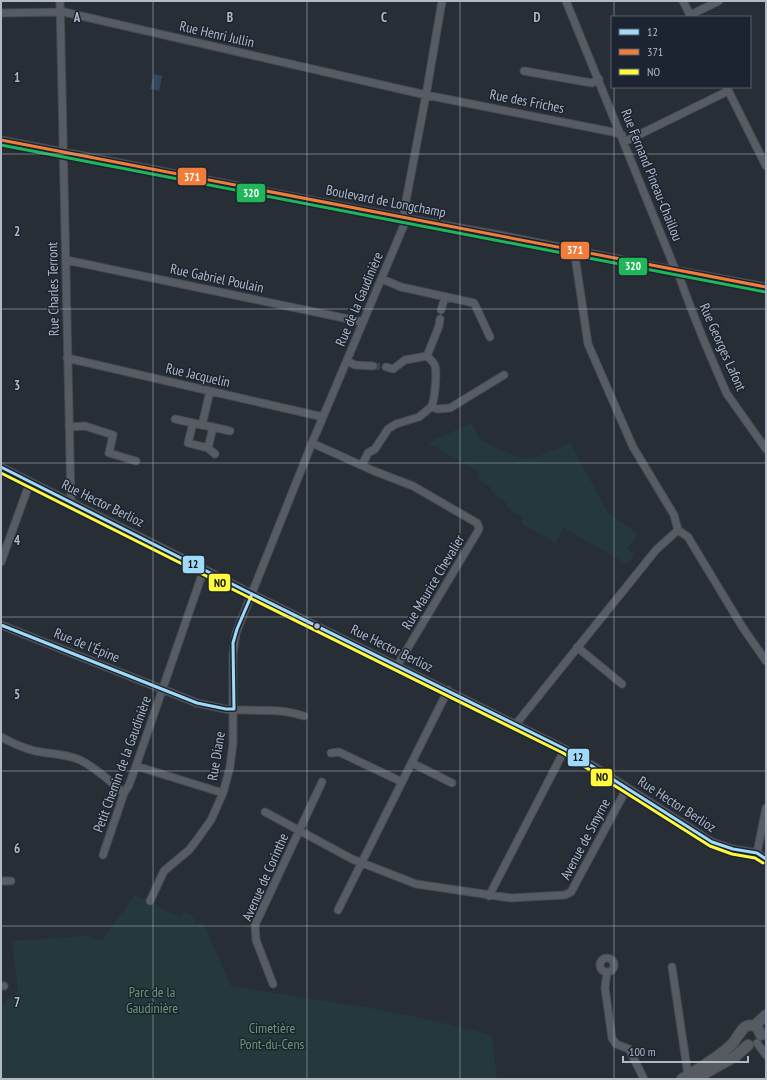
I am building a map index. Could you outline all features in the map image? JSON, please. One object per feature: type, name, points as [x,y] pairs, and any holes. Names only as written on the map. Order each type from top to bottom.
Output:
[{"type":"street","name":"Rue Charles Terront","points":[[60,1],[71,502]]},
{"type":"street","name":"Rue de la Gaudinière","points":[[252,594],[312,443],[401,233],[442,1]]},
{"type":"street","name":"Rue Fernand Pineau-Chaillou","points":[[566,1],[599,79],[671,259],[672,265],[676,270]]},
{"type":"street","points":[[683,1],[691,16],[719,1]]},
{"type":"street","name":"Rue Henri Jullin","points":[[1,13],[60,12],[426,95]]},
{"type":"street","points":[[524,72],[592,83],[599,79]]},
{"type":"street","points":[[623,139],[728,89],[766,166]]},
{"type":"street","name":"Rue des Friches","points":[[426,95],[613,132],[623,139]]},
{"type":"street","name":"Boulevard de Longchamp","points":[[1,140],[766,287]]},
{"type":"street","points":[[574,250],[588,344],[633,447],[674,515],[678,530],[688,536],[743,628],[766,661]]},
{"type":"street","name":"Rue Gabriel Poulain","points":[[66,260],[363,322]]},
{"type":"street","name":"Rue Georges Lafont","points":[[676,270],[727,394],[766,449]]},
{"type":"street","points":[[382,279],[401,288],[474,303],[490,337]]},
{"type":"street","points":[[441,310],[445,297]]},
{"type":"street","points":[[427,356],[439,326],[440,319]]},
{"type":"street","points":[[386,367],[393,369],[405,360],[427,356]]},
{"type":"street","points":[[362,465],[368,454],[375,449],[388,429],[404,421],[419,417],[434,403],[435,365],[427,356]]},
{"type":"street","name":"Rue Jacquelin","points":[[67,358],[323,417]]},
{"type":"street","points":[[347,361],[355,365],[373,366]]},
{"type":"street","points":[[431,407],[438,409],[450,408],[504,375]]},
{"type":"street","points":[[202,425],[210,391]]},
{"type":"street","points":[[175,419],[230,431]]},
{"type":"street","points":[[193,423],[188,443],[208,448],[215,454]]},
{"type":"street","points":[[69,426],[85,426],[113,435],[109,453],[136,461]]},
{"type":"street","points":[[208,448],[212,427]]},
{"type":"street","name":"Rue Maurice Chevalier","points":[[312,443],[413,486],[477,523],[479,528],[397,666]]},
{"type":"street","name":"Rue Hector Berlioz","points":[[1,467],[252,594],[565,749],[712,842],[733,849],[758,853],[766,859]]},
{"type":"street","points":[[1,562],[30,482]]},
{"type":"street","points":[[516,724],[656,550],[678,530]]},
{"type":"street","name":"Petit Chemin de la Gaudinière","points":[[103,855],[124,793],[130,785],[204,569]]},
{"type":"street","name":"Rue Diane","points":[[150,901],[164,871],[189,850],[196,841],[211,820],[223,793],[229,773],[233,751],[233,643],[237,629],[252,594]]},
{"type":"street","name":"Rue de l'Épine","points":[[1,625],[198,702],[226,709],[272,710],[304,716]]},
{"type":"street","points":[[577,647],[622,684]]},
{"type":"street","points":[[338,910],[448,690]]},
{"type":"street","points":[[1,737],[23,748],[78,760],[94,768],[124,793]]},
{"type":"street","points":[[266,812],[362,862],[416,884],[489,896],[565,749]]},
{"type":"street","points":[[331,753],[339,752],[402,782]]},
{"type":"street","points":[[412,762],[452,783]]},
{"type":"street","points":[[136,766],[223,793]]},
{"type":"street","name":"Avenue de Corinthe","points":[[273,984],[256,940],[255,925],[322,782]]},
{"type":"street","name":"Avenue de Smyrne","points":[[489,896],[523,898],[565,895],[572,892],[628,788]]},
{"type":"street","points":[[758,853],[766,808]]},
{"type":"street","points":[[1,881],[11,881]]},
{"type":"street","points":[[672,967],[689,1078]]},
{"type":"street","points":[[607,972],[605,988],[612,1038],[616,1044],[629,1050],[644,1079]]},
{"type":"street","points":[[754,1026],[766,1015]]},
{"type":"street","points":[[689,1078],[729,1047],[742,1030],[748,1026],[754,1026],[759,1029],[758,1038],[766,1055]]},
{"type":"street","points":[[741,1033],[743,1042],[758,1038]]},
{"type":"street","points":[[689,1078],[736,1056],[758,1038]]},
{"type":"green space","points":[[471,423],[480,438],[496,448],[521,458],[537,457],[570,443],[607,511],[638,534],[627,549],[635,554],[627,564],[564,528],[555,543],[521,523],[523,517],[506,507],[507,503],[494,495],[495,493],[491,491],[492,488],[479,480],[480,478],[477,476],[479,472],[428,443]]},
{"type":"green space","name":"Parc de la Gaudinière","points":[[135,894],[179,917],[182,916],[184,911],[191,914],[196,924],[203,922],[231,986],[376,1009],[418,1017],[492,1035],[497,1079],[1,1079],[1,1007],[18,990],[12,941],[88,936],[102,941]]},
{"type":"water","points":[[154,74],[162,76],[159,91],[150,89]]},
{"type":"tunnel","points":[[373,366],[386,367]]},
{"type":"transit line","name":"371","points":[[1,140],[766,287]]},
{"type":"transit line","name":"320","points":[[1,145],[765,292]]},
{"type":"transit line","name":"12","points":[[1,467],[252,594],[565,749],[712,842],[733,849],[757,853],[766,859]]},
{"type":"transit line","name":"NO","points":[[1,473],[563,753],[710,846],[732,854],[755,858],[763,863]]},
{"type":"transit line","name":"12","points":[[1,625],[197,703],[226,709],[234,709],[233,643],[237,629],[252,594]]},
{"type":"park label","name":"Cimetière Pont-du-Cens","points":[[272,1036]]}]
